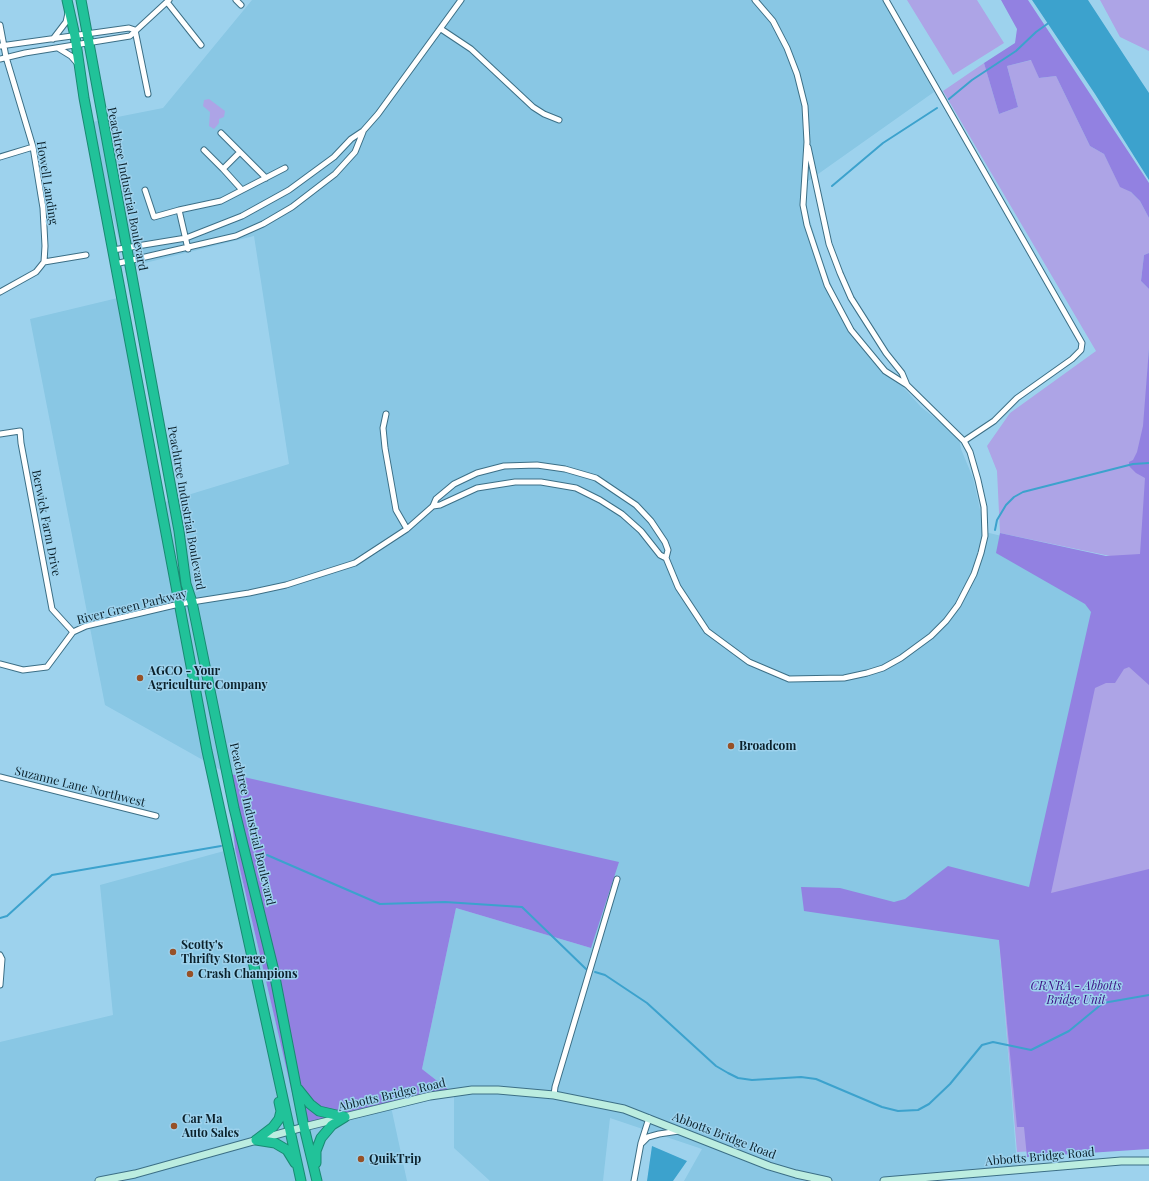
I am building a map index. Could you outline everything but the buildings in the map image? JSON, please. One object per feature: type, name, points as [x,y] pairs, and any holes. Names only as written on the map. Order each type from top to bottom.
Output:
[{"type":"highway","name":"Peachtree Industrial Boulevard","points":[[67,0],[76,40],[79,65],[115,264],[207,751],[301,1181]]},
{"type":"highway","name":"Peachtree Industrial Boulevard","points":[[80,0],[179,531],[186,584],[192,602],[232,800],[273,967],[304,1127],[316,1178]]},
{"type":"highway","points":[[256,1140],[273,1128],[279,1119],[281,1111],[278,1094],[279,1079]]},
{"type":"highway","points":[[296,1086],[310,1104],[319,1111],[345,1117]]},
{"type":"highway","points":[[316,1178],[316,1151],[321,1138],[332,1125],[345,1117]]},
{"type":"highway","points":[[256,1140],[275,1143],[287,1150],[299,1172]]},
{"type":"main road","name":"Abbotts Bridge Road","points":[[99,1181],[135,1174],[304,1127],[430,1096],[472,1090],[498,1090],[554,1095],[624,1109],[769,1166],[828,1181]]},
{"type":"main road","name":"Abbotts Bridge Road","points":[[884,1181],[1121,1161],[1149,1161]]},
{"type":"street","points":[[236,0],[241,5]]},
{"type":"street","points":[[115,264],[129,262],[236,236],[263,224],[292,207],[335,174],[355,152],[364,131],[461,0]]},
{"type":"street","name":"River Green Parkway","points":[[0,664],[23,670],[47,667],[73,632],[86,626],[179,604],[249,593],[286,585],[355,563],[407,529],[433,506],[436,499],[454,484],[478,473],[504,466],[531,465],[565,469],[596,478],[636,506],[651,521],[665,542],[668,550],[666,558],[678,587],[707,631],[748,662],[789,679],[844,678],[883,668],[920,645],[946,621],[958,605],[974,574],[985,536],[984,508],[970,452],[964,441],[907,385],[885,371],[851,330],[825,279],[807,225],[803,205],[807,142],[805,106],[797,74],[787,48],[773,21],[755,0]]},
{"type":"street","points":[[886,0],[1082,343],[1081,350],[1072,359],[1017,398],[994,421],[964,441]]},
{"type":"street","points":[[2,46],[53,39],[76,40],[88,43],[130,36],[168,1],[201,45]]},
{"type":"street","points":[[53,39],[66,22],[69,10]]},
{"type":"street","name":"Howell Landing","points":[[0,25],[2,46],[33,147],[43,208],[45,246],[44,262]]},
{"type":"street","points":[[0,59],[58,48],[86,34],[129,28],[135,30]]},
{"type":"street","points":[[441,29],[471,49],[532,107],[559,120]]},
{"type":"street","points":[[135,30],[148,94]]},
{"type":"street","points":[[58,48],[71,56],[79,65]]},
{"type":"street","points":[[113,250],[186,238],[242,216],[289,190],[334,157],[351,139],[364,131]]},
{"type":"street","points":[[221,133],[266,178]]},
{"type":"street","name":"River Green Parkway","points":[[807,142],[829,244],[840,273],[851,298],[886,353],[902,373],[907,385]]},
{"type":"street","points":[[0,157],[33,147]]},
{"type":"street","points":[[204,150],[242,190]]},
{"type":"street","points":[[223,169],[240,152]]},
{"type":"street","points":[[145,190],[154,217],[221,201],[285,168]]},
{"type":"street","points":[[179,210],[188,248]]},
{"type":"street","points":[[0,292],[36,272],[44,262],[86,255]]},
{"type":"street","points":[[386,414],[383,428],[385,448],[396,510],[407,529]]},
{"type":"street","name":"Berwick Farm Drive","points":[[0,434],[20,430],[21,443],[52,609],[73,632]]},
{"type":"street","name":"River Green Parkway","points":[[433,506],[440,505],[477,488],[515,482],[541,482],[576,488],[600,500],[622,514],[641,531],[660,555],[666,558]]},
{"type":"street","name":"Suzanne Lane Northwest","points":[[0,777],[156,816]]},
{"type":"street","points":[[554,1095],[555,1087],[617,879]]},
{"type":"street","points":[[0,955],[2,959],[0,985]]},
{"type":"street","points":[[634,1181],[641,1143],[649,1118]]},
{"type":"street","points":[[641,1143],[648,1137],[679,1131]]},
{"type":"shaded area","points":[[252,0],[885,0],[934,92],[804,184],[807,211],[824,265],[840,308],[861,340],[921,407],[959,437],[961,449],[973,478],[985,532],[1107,561],[1020,945],[999,941],[1017,1165],[931,1181],[684,1181],[702,1149],[610,1118],[603,1181],[490,1181],[454,1148],[454,1094],[422,1069],[456,908],[591,948],[226,773],[105,705],[30,319],[126,296],[165,502],[289,464],[254,236],[141,264],[125,273],[124,258],[87,123],[163,108]]},
{"type":"shaded area","points":[[1032,0],[1088,0],[1149,93],[1149,180],[1095,94]]},
{"type":"shaded area","points":[[235,848],[300,1126],[390,1102],[407,1181],[0,1181],[0,1042],[113,1015],[100,885]]},
{"type":"shaded area","points":[[652,1146],[687,1161],[673,1181],[647,1181]]},
{"type":"green space","points":[[907,0],[977,0],[1004,43],[953,75]]},
{"type":"green space","points":[[1001,0],[1028,0],[1149,183],[1149,218],[1140,201],[1131,192],[1120,187],[1104,154],[1090,146],[1056,76],[1039,78],[1031,60],[1007,66],[1018,107],[999,114],[984,63],[1015,43],[1017,29]]},
{"type":"green space","points":[[1100,0],[1149,0],[1149,51],[1120,37]]},
{"type":"green space","points":[[1032,60],[1039,78],[1056,76],[1090,146],[1104,154],[1120,186],[1131,192],[1140,201],[1149,218],[1149,253],[1144,255],[1141,281],[1149,289],[1149,348],[1146,396],[1149,386],[1149,1145],[1017,1152],[999,941],[1020,945],[1110,556],[1000,533],[997,471],[987,446],[1010,413],[1096,351],[943,91],[984,63],[999,114],[1018,107],[1007,66]]},
{"type":"green space","points":[[209,99],[225,111],[224,117],[219,119],[219,123],[214,129],[209,126],[210,112],[203,106],[204,100]]},
{"type":"green space","points":[[1149,253],[1149,289],[1141,281],[1144,255]]},
{"type":"green space","name":"CRNRA - Abbotts Bridge Unit","points":[[1149,348],[1149,685],[1129,667],[1124,669],[1115,683],[1106,683],[1095,688],[1051,893],[1149,869],[1149,1149],[1027,1157],[1024,1127],[1017,1127],[999,940],[804,911],[801,887],[840,888],[894,902],[905,899],[948,866],[1029,887],[1091,612],[1085,604],[996,553],[1000,533],[1106,556],[1140,554],[1145,478],[1136,473],[1129,466],[1129,462],[1133,460],[1137,452],[1143,426]]},
{"type":"green space","points":[[226,773],[619,862],[591,948],[456,908],[422,1069],[454,1094],[300,1127],[235,848]]},
{"type":"waterway","points":[[949,99],[972,80],[1016,51],[1036,32],[1050,22]]},
{"type":"waterway","points":[[832,186],[883,143],[937,108]]},
{"type":"waterway","points":[[995,530],[997,520],[1006,505],[1014,497],[1023,492],[1133,464],[1149,463]]},
{"type":"waterway","points":[[0,918],[7,916],[52,875],[221,846]]},
{"type":"waterway","points":[[267,855],[380,904],[445,902],[522,907],[586,969]]},
{"type":"waterway","points":[[595,972],[605,975],[647,1003],[716,1066],[738,1078],[752,1080],[801,1077],[816,1079],[882,1107],[898,1111],[918,1110],[929,1104],[950,1084],[982,1045],[993,1042],[1031,1050],[1069,1031],[1103,1003],[1149,995]]},
{"type":"place","name":"AGCO - Your Agriculture Company","points":[[140,678]]},
{"type":"place","name":"Broadcom","points":[[731,746]]},
{"type":"place","name":"Scotty's Thrifty Storage","points":[[173,952]]},
{"type":"place","name":"Crash Champions","points":[[190,974]]},
{"type":"place","name":"Car Ma Auto Sales","points":[[174,1126]]},
{"type":"place","name":"QuikTrip","points":[[361,1159]]}]
